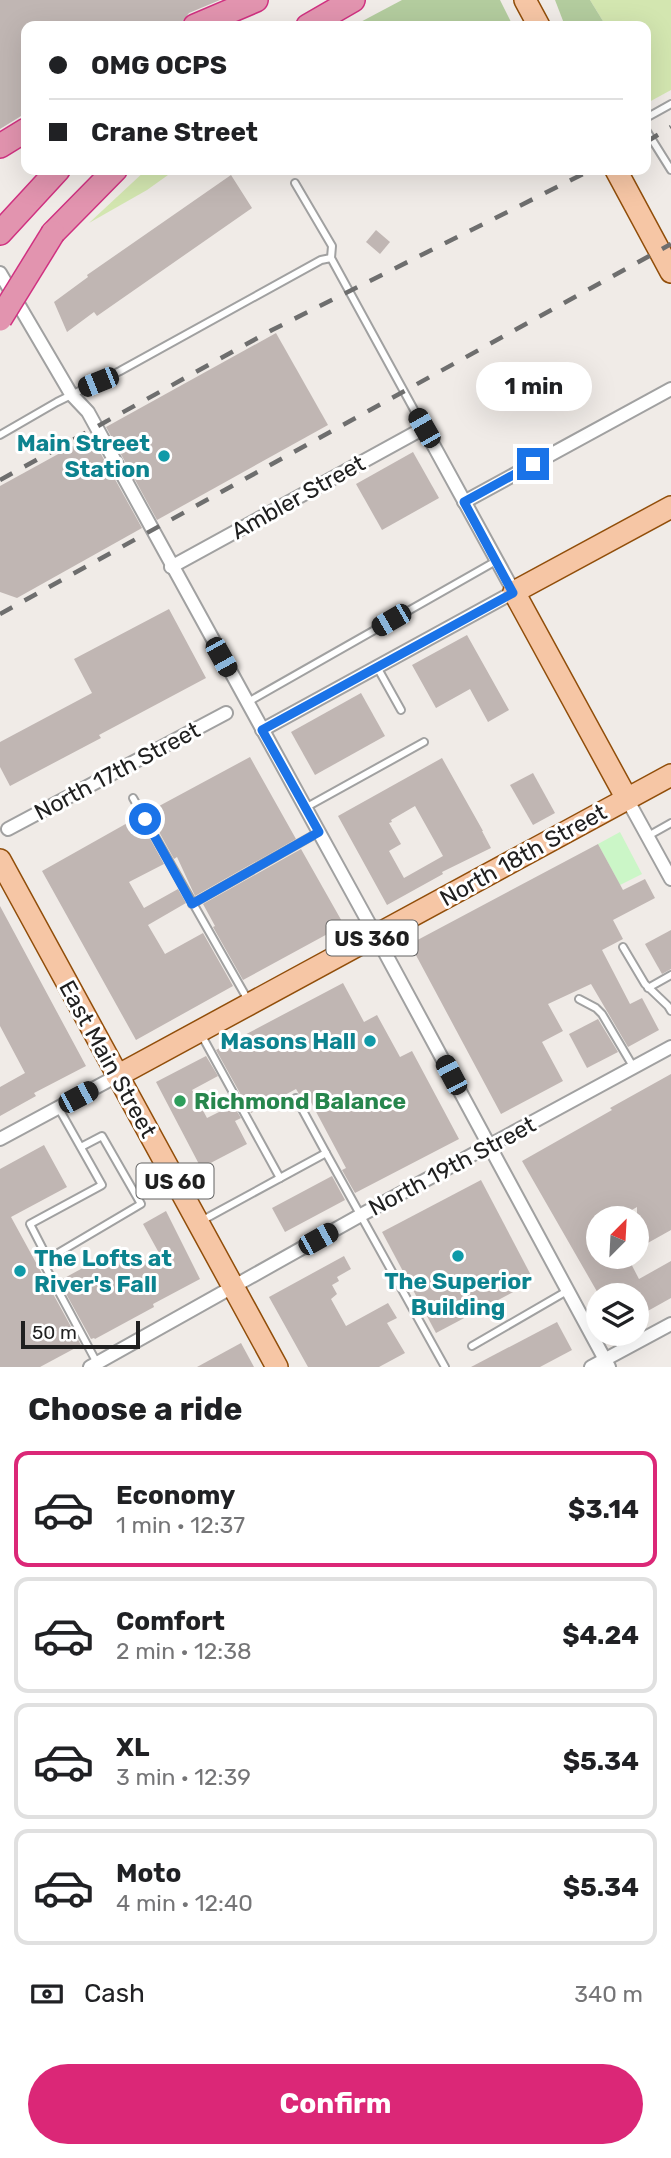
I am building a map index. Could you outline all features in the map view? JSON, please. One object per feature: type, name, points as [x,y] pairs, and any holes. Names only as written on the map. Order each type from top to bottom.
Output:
[{"type":"highway","points":[[207,21],[256,0]]},
{"type":"highway","points":[[240,21],[271,0]]},
{"type":"highway","points":[[317,21],[353,0]]},
{"type":"highway","points":[[0,146],[21,133]]},
{"type":"highway","points":[[0,233],[53,175]]},
{"type":"highway","points":[[0,297],[59,225],[109,175]]},
{"type":"highway","points":[[0,319],[59,225]]},
{"type":"main road","points":[[525,0],[536,21]]},
{"type":"main road","points":[[619,175],[671,272]]},
{"type":"main road","points":[[627,799],[513,593],[671,507]]},
{"type":"main road","name":"North 18th Street","points":[[117,1076],[671,775]]},
{"type":"main road","name":"East Main Street","points":[[2,870],[277,1367]]},
{"type":"street","points":[[0,273],[71,394],[88,412],[607,1363]]},
{"type":"street","points":[[464,502],[671,389]]},
{"type":"street","points":[[262,730],[513,593],[424,428]]},
{"type":"street","name":"Ambler Street","points":[[171,567],[424,428]]},
{"type":"street","name":"North 17th Street","points":[[8,828],[226,713]]},
{"type":"street","points":[[627,799],[671,879]]},
{"type":"street","name":"North 19th Street","points":[[93,1365],[671,1047]]},
{"type":"street","points":[[0,1139],[117,1076]]},
{"type":"street","points":[[591,1367],[607,1363],[671,1324]]},
{"type":"lane","points":[[651,115],[671,104]]},
{"type":"lane","points":[[651,138],[671,170]]},
{"type":"lane","points":[[295,183],[332,246],[331,258],[424,428]]},
{"type":"lane","points":[[0,435],[320,260],[331,258]]},
{"type":"lane","points":[[247,703],[496,561]]},
{"type":"lane","points":[[377,667],[401,710]]},
{"type":"lane","points":[[305,808],[424,742]]},
{"type":"lane","points":[[134,798],[250,1003]]},
{"type":"lane","points":[[648,836],[671,823]]},
{"type":"lane","points":[[192,904],[319,832]]},
{"type":"lane","points":[[623,947],[649,988],[671,1011]]},
{"type":"lane","points":[[649,988],[671,975]]},
{"type":"lane","points":[[579,999],[602,1014],[634,1068]]},
{"type":"lane","points":[[199,1031],[280,1178]]},
{"type":"lane","points":[[296,1098],[445,1367]]},
{"type":"lane","points":[[58,1107],[102,1185],[30,1224],[48,1259],[46,1268],[93,1365]]},
{"type":"lane","points":[[48,1259],[141,1204],[102,1136],[81,1147]]},
{"type":"lane","points":[[198,1222],[326,1153]]},
{"type":"lane","points":[[472,1346],[567,1291]]},
{"type":"green space","points":[[402,0],[500,0],[510,21],[362,21]]},
{"type":"green space","points":[[555,0],[590,0],[603,21],[563,21]]},
{"type":"green space","points":[[590,0],[671,0],[671,90],[651,101],[651,21],[603,21]]},
{"type":"green space","points":[[141,175],[168,175],[147,190],[89,223]]},
{"type":"green space","points":[[620,832],[642,874],[620,885],[598,844]]},
{"type":"building","points":[[0,0],[220,0],[189,13],[183,21],[21,21],[21,116],[0,129]]},
{"type":"building","points":[[231,175],[252,208],[97,316],[94,312],[67,332],[54,302],[88,277],[87,275]]},
{"type":"building","points":[[376,230],[390,242],[380,254],[366,242]]},
{"type":"building","points":[[276,333],[328,425],[157,520],[106,427]]},
{"type":"building","points":[[91,436],[142,528],[17,598],[0,592],[0,486]]},
{"type":"building","points":[[413,452],[439,498],[382,530],[356,484]]},
{"type":"building","points":[[169,609],[206,678],[10,786],[0,767],[0,742],[92,693],[74,659]]},
{"type":"building","points":[[467,635],[509,710],[488,722],[470,689],[436,708],[412,665]]},
{"type":"building","points":[[361,693],[385,736],[315,775],[291,732]]},
{"type":"building","points":[[250,757],[296,839],[195,896],[177,857],[174,859],[148,812]]},
{"type":"building","points":[[442,758],[491,848],[442,872],[443,874],[387,905],[338,816]],"holes":[[[415,806],[443,856],[404,878],[389,851],[401,844],[389,823]]]},
{"type":"building","points":[[533,773],[555,813],[533,825],[510,785]]},
{"type":"building","points":[[138,817],[164,864],[129,882],[144,908],[178,889],[186,903],[148,925],[165,954],[203,933],[233,986],[136,1040],[42,871]]},
{"type":"building","points":[[598,844],[623,890],[645,879],[655,898],[613,920],[623,939],[602,950],[630,1004],[642,998],[659,1030],[628,1047],[591,984],[548,1004],[563,1031],[542,1042],[563,1081],[501,1114],[410,944]]},
{"type":"building","points":[[301,849],[344,925],[243,980],[203,904]]},
{"type":"building","points":[[0,906],[86,1066],[34,1093],[36,1096],[0,1116],[0,1087],[25,1073],[0,1026]]},
{"type":"building","points":[[671,930],[671,969],[662,974],[645,944]]},
{"type":"building","points":[[343,983],[364,1022],[377,1015],[400,1057],[412,1051],[459,1139],[355,1193],[342,1170],[346,1168],[305,1091],[299,1094],[296,1089],[251,1113],[216,1050]]},
{"type":"building","points":[[598,1019],[618,1052],[587,1068],[569,1034]]},
{"type":"building","points":[[206,1056],[218,1076],[192,1090],[207,1118],[233,1105],[241,1118],[235,1121],[247,1144],[201,1168],[156,1082]]},
{"type":"building","points":[[671,1074],[671,1230],[649,1242],[649,1206],[586,1206],[586,1269],[634,1269],[639,1279],[671,1261],[671,1298],[649,1310],[649,1283],[592,1283],[522,1161],[612,1110],[610,1108]]},
{"type":"building","name":"The Lofts at River's Fall","points":[[44,1145],[67,1187],[11,1217],[81,1345],[40,1367],[0,1367],[0,1169]]},
{"type":"building","points":[[332,1176],[345,1200],[285,1232],[272,1208]]},
{"type":"building","name":"The Superior Building","points":[[481,1180],[534,1281],[436,1333],[382,1232]]},
{"type":"building","points":[[166,1211],[200,1279],[153,1304],[154,1307],[91,1339],[59,1281],[121,1247],[132,1267],[159,1253],[143,1224]]},
{"type":"building","points":[[344,1256],[351,1269],[337,1277],[339,1281],[332,1285],[337,1294],[331,1299],[346,1326],[388,1303],[397,1318],[387,1323],[405,1353],[379,1367],[308,1367],[269,1297]]},
{"type":"building","points":[[557,1322],[572,1350],[540,1367],[471,1367]]},
{"type":"building","points":[[241,1343],[254,1367],[197,1367]]},
{"type":"railway","points":[[651,139],[671,127]]},
{"type":"railway","points":[[0,480],[272,330],[581,175]]},
{"type":"railway","points":[[0,614],[671,244]]},
{"type":"place","name":"Main Street Station","points":[[164,456]]},
{"type":"place","name":"Masons Hall","points":[[370,1041]]},
{"type":"place","name":"Richmond Balance","points":[[180,1101]]},
{"type":"place","name":"The Superior Building","points":[[458,1256]]},
{"type":"place","name":"The Lofts at River's Fall","points":[[20,1271]]},
{"type":"route","points":[[145,819],[192,904],[319,832],[262,730],[513,593],[464,502],[533,464]]}]
